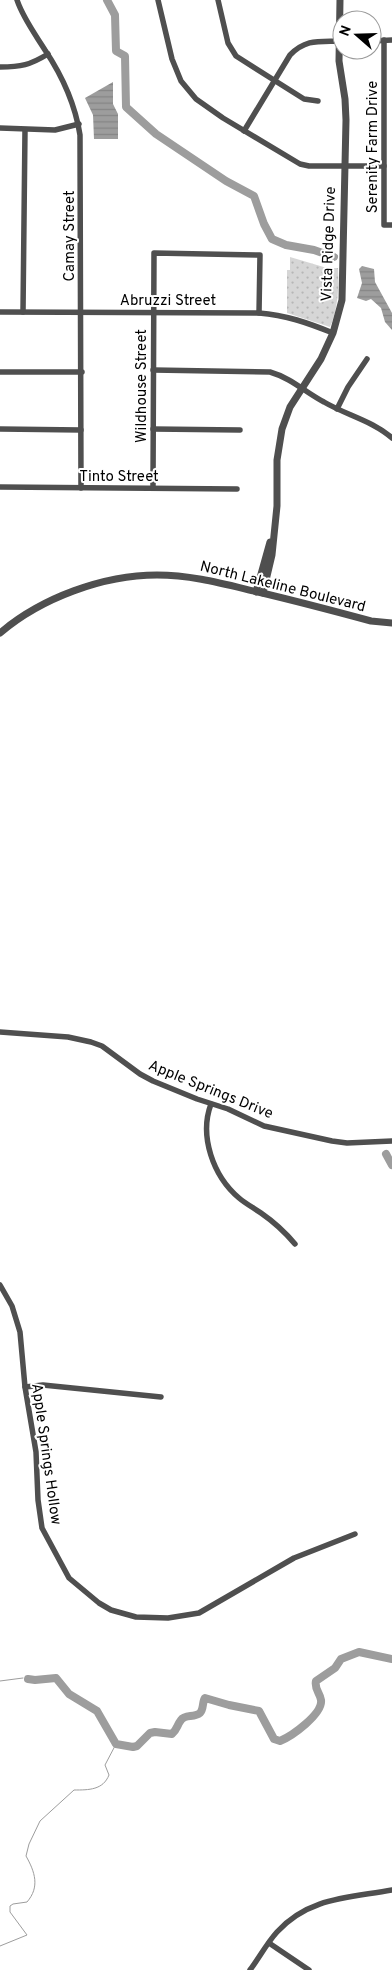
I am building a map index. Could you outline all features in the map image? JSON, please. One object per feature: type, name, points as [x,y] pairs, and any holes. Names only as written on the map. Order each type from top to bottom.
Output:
[{"type":"street","name":"Camay Street","points":[[17,0],[24,18],[48,54],[71,96],[79,124],[82,154],[81,488]]},
{"type":"street","points":[[158,0],[172,58],[181,80],[196,100],[300,164],[345,167],[384,166]]},
{"type":"street","points":[[218,0],[228,43],[232,52],[242,61],[304,99],[318,101]]},
{"type":"street","points":[[384,40],[392,40]]},
{"type":"street","name":"Serenity Farm Drive","points":[[384,40],[384,225],[392,225]]},
{"type":"street","points":[[244,131],[290,55],[305,43],[332,42]]},
{"type":"street","points":[[0,67],[23,66],[33,63],[48,54]]},
{"type":"street","name":"Vista Ridge Drive","points":[[260,593],[277,506],[279,444],[282,429],[290,407],[321,359],[333,333],[342,300],[346,120],[339,60]]},
{"type":"street","points":[[0,128],[56,130],[79,124]]},
{"type":"street","points":[[23,312],[25,130]]},
{"type":"street","name":"Wildhouse Street","points":[[152,488],[154,253],[260,254],[259,313]]},
{"type":"street","name":"Abruzzi Street","points":[[0,312],[259,313],[294,318],[333,333]]},
{"type":"street","points":[[337,409],[348,387],[367,359]]},
{"type":"street","points":[[153,370],[270,372],[284,376],[337,409],[382,430],[392,438]]},
{"type":"street","points":[[0,372],[82,372]]},
{"type":"street","points":[[0,429],[81,430]]},
{"type":"street","points":[[153,429],[240,430]]},
{"type":"street","name":"Tinto Street","points":[[0,487],[237,488]]},
{"type":"street","name":"North Lakeline Boulevard","points":[[0,633],[13,622],[60,597],[107,581],[157,575],[191,577],[371,621],[392,623]]},
{"type":"street","name":"Apple Springs Drive","points":[[0,1032],[68,1037],[91,1042],[102,1046],[140,1074],[153,1081],[228,1109],[264,1126],[296,1135],[347,1143],[392,1141]]},
{"type":"street","points":[[211,1104],[206,1122],[206,1135],[220,1174],[240,1198],[277,1224],[295,1244]]},
{"type":"street","name":"Apple Springs Hollow","points":[[0,1285],[12,1306],[17,1321],[25,1387],[36,1452],[38,1500],[44,1533],[69,1578],[99,1604],[111,1610],[136,1617],[168,1618],[199,1613],[294,1558],[354,1534]]},
{"type":"street","points":[[25,1387],[51,1386],[161,1397]]},
{"type":"street","points":[[250,1970],[277,1932],[298,1914],[320,1903],[338,1898],[392,1890]]},
{"type":"street","points":[[269,1943],[309,1970]]},
{"type":"shaded area","points":[[113,82],[113,104],[118,114],[118,139],[94,139],[93,115],[85,98]]},
{"type":"shaded area","points":[[290,257],[327,268],[338,268],[335,313],[330,327],[287,313],[287,270],[290,270]]},
{"type":"shaded area","points":[[362,266],[374,269],[375,282],[392,313],[392,330],[385,322],[381,308],[371,299],[366,301],[357,298],[362,283],[359,269]]},
{"type":"waterway","points":[[107,0],[115,15],[116,51],[125,56],[126,107],[156,134],[226,181],[254,196],[264,224],[272,239],[286,245],[314,250],[334,257]]},
{"type":"waterway","points":[[386,1154],[392,1165]]},
{"type":"waterway","points":[[28,1679],[56,1678],[69,1694],[97,1711],[116,1744],[133,1747],[137,1746],[150,1733],[172,1734],[183,1718],[200,1713],[205,1698],[259,1711],[274,1739],[280,1741],[299,1730],[317,1712],[321,1700],[316,1681],[335,1668],[341,1659],[359,1652],[392,1659]]},
{"type":"waterway","points":[[0,1681],[23,1678]]},
{"type":"waterway","points":[[0,1946],[27,1935],[10,1912],[10,1906],[27,1902],[34,1891],[34,1874],[26,1856],[29,1844],[40,1821],[74,1790],[95,1788],[103,1784],[109,1775],[105,1765],[116,1744]]}]
